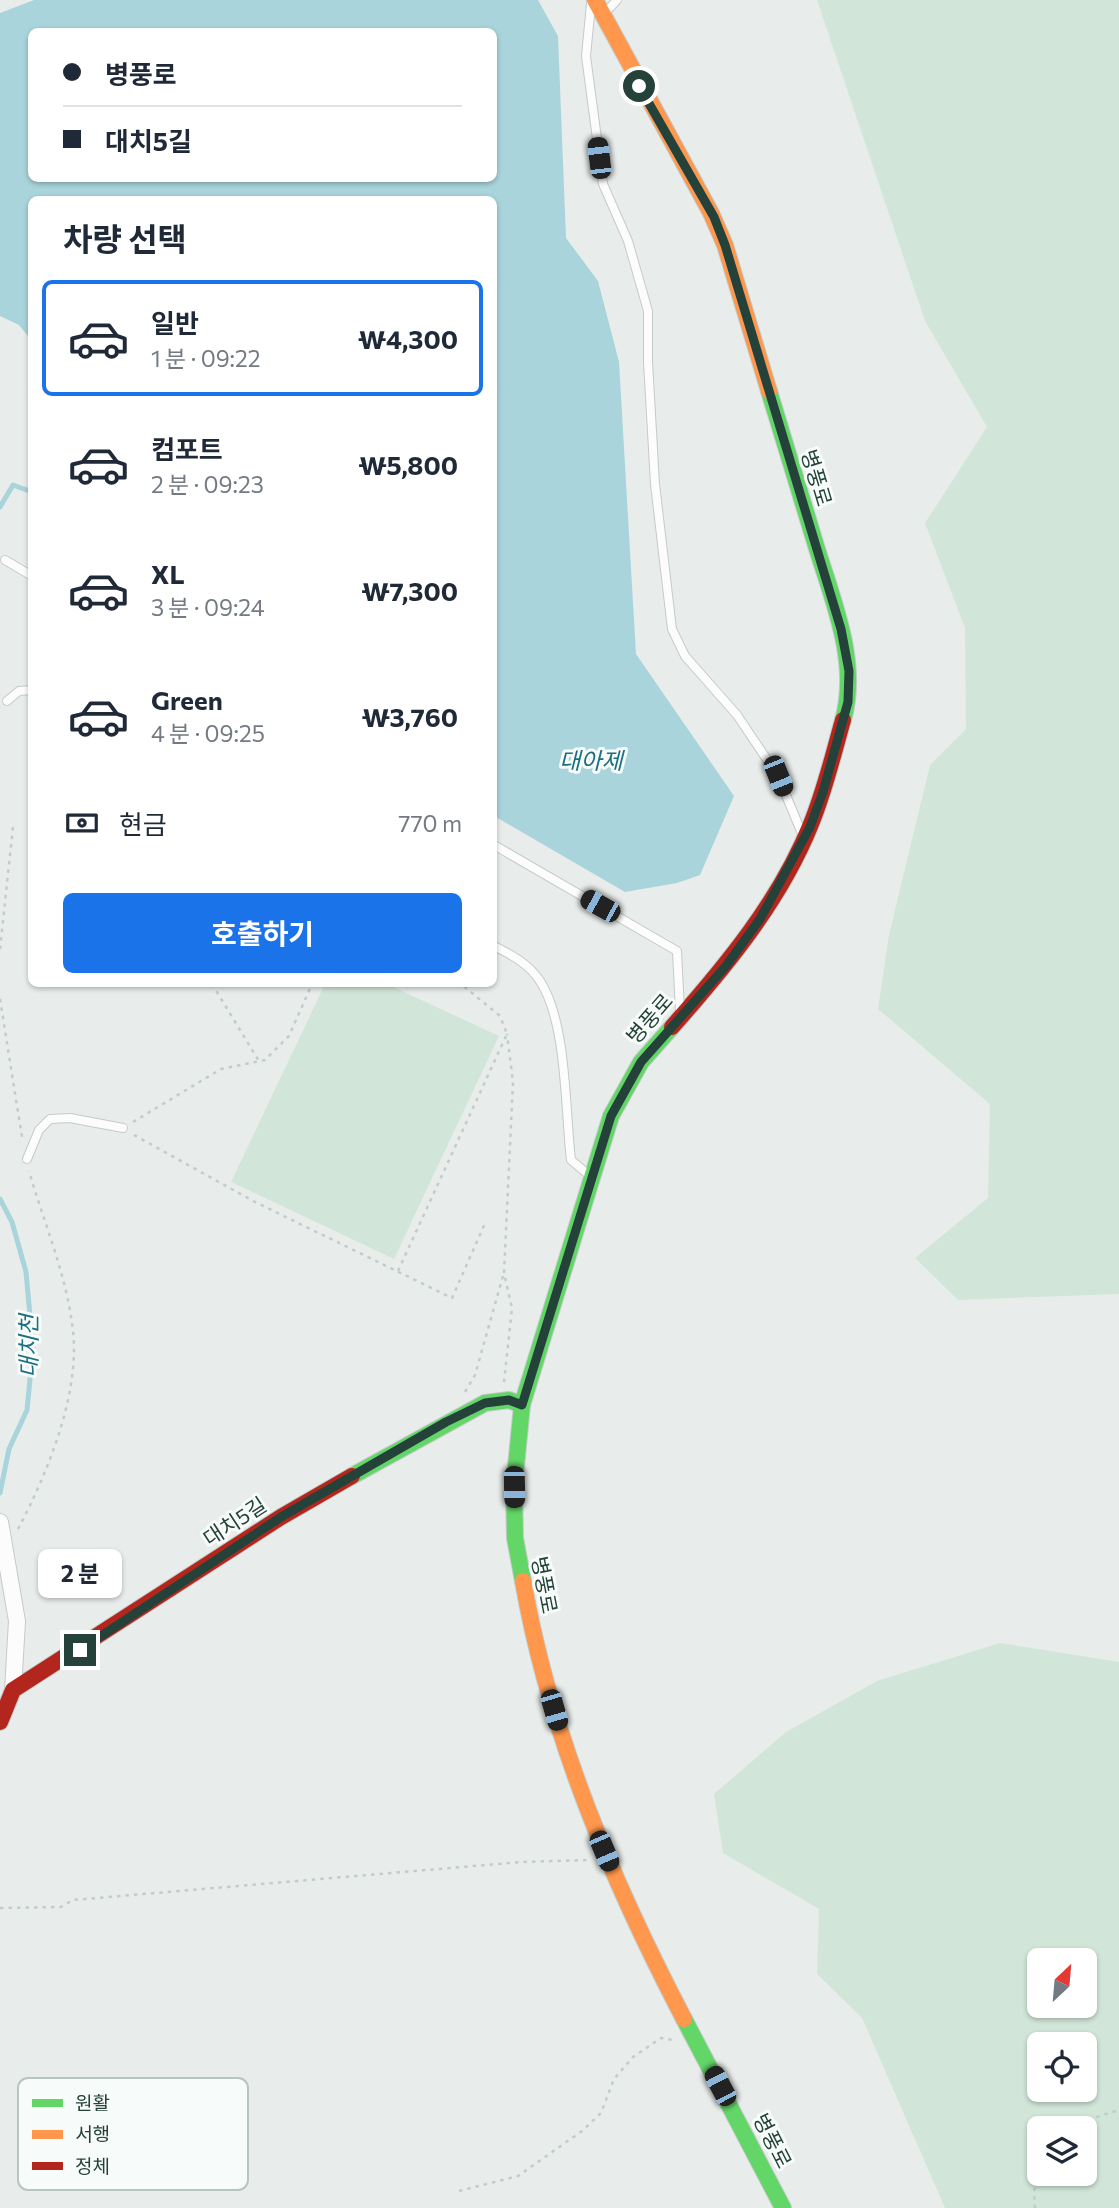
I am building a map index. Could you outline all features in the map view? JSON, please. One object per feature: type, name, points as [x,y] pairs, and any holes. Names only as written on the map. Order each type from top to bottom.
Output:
[{"type":"main road","name":"병풍로","points":[[596,5],[718,226],[841,629],[849,671],[848,702],[823,792],[804,838],[760,919],[726,966],[641,1062],[611,1116],[522,1405],[514,1487],[515,1538],[534,1641],[564,1744],[604,1851],[635,1925],[783,2208]]},
{"type":"main road","name":"대치5길","points":[[13,1690],[281,1517],[451,1419],[485,1403],[509,1400],[522,1405]]},
{"type":"main road","points":[[0,1722],[13,1690]]},
{"type":"street","points":[[0,1522],[17,1621],[13,1690]]},
{"type":"lane","points":[[617,0],[596,5],[586,56],[603,184],[628,242],[648,311],[655,484],[672,629],[685,656],[737,715],[778,776],[804,838]]},
{"type":"lane","points":[[5,560],[28,574]]},
{"type":"lane","points":[[7,701],[19,691],[28,690]]},
{"type":"lane","points":[[497,847],[677,951],[680,1017]]},
{"type":"lane","points":[[497,947],[518,957],[541,981],[562,1042],[564,1107],[571,1160],[593,1178]]},
{"type":"lane","points":[[27,1159],[39,1130],[50,1119],[70,1118],[123,1128]]},
{"type":"path","points":[[0,949],[13,827]]},
{"type":"path","points":[[214,987],[259,1061]]},
{"type":"path","points":[[311,987],[289,1035],[265,1060],[221,1069],[123,1128],[255,1202],[452,1298],[486,1221]]},
{"type":"path","points":[[460,1399],[475,1375],[504,1273],[513,1082],[507,1034],[499,1016],[465,987]]},
{"type":"path","points":[[0,999],[10,1073],[27,1159],[54,1249],[74,1331],[69,1402],[33,1499],[6,1547]]},
{"type":"path","points":[[398,1271],[507,1034]]},
{"type":"path","points":[[500,1401],[512,1308],[504,1273]]},
{"type":"path","points":[[0,1908],[61,1907],[74,1900],[521,1862],[588,1860],[604,1851]]},
{"type":"path","points":[[459,2191],[518,2176],[582,2131],[601,2113],[614,2079],[633,2057],[660,2038],[697,2042]]},
{"type":"path","points":[[1097,2117],[1119,2110]]},
{"type":"path","points":[[1035,2208],[1036,2186]]},
{"type":"green space","points":[[817,0],[1119,0],[1119,1294],[958,1300],[915,1258],[988,1198],[990,1104],[878,1009],[889,935],[930,765],[966,729],[965,628],[925,523],[987,427],[925,321]]},
{"type":"green space","points":[[324,987],[393,987],[499,1036],[394,1259],[231,1182]]},
{"type":"green space","points":[[1000,1643],[1119,1662],[1119,2208],[945,2208],[862,2018],[817,1974],[819,1909],[723,1853],[714,1794],[786,1732],[877,1681]]},
{"type":"water","name":"대아제","points":[[34,0],[538,0],[558,36],[566,238],[598,281],[619,362],[636,654],[734,796],[700,875],[677,883],[625,892],[497,818],[497,196],[28,196],[28,336],[19,325],[0,316],[0,13]]},
{"type":"waterway","name":"대치천","points":[[0,507],[13,485],[28,491]]},
{"type":"waterway","name":"대치천","points":[[0,1199],[12,1222],[26,1272],[33,1348],[27,1410],[9,1449],[0,1493]]},
{"type":"traffic: fast","points":[[769,391],[841,629],[848,675],[843,720]]},
{"type":"traffic: fast","points":[[523,1581],[515,1538],[514,1487],[522,1405],[611,1116],[641,1062],[672,1027]]},
{"type":"traffic: fast","points":[[352,1476],[485,1403],[509,1400],[522,1405]]},
{"type":"traffic: fast","points":[[684,2019],[783,2208]]},
{"type":"traffic: slow","points":[[595,0],[711,213],[725,245],[769,391]]},
{"type":"traffic: slow","points":[[523,1581],[549,1695],[587,1806],[632,1914],[684,2019]]},
{"type":"traffic: jam","points":[[672,1027],[732,956],[784,880],[816,811],[843,720]]},
{"type":"traffic: jam","points":[[0,1722],[13,1690],[281,1517],[352,1476]]},
{"type":"route","points":[[80,1650],[281,1517],[377,1460],[485,1403],[509,1400],[522,1405],[611,1116],[641,1062],[726,966],[760,919],[810,827],[823,792],[848,702],[849,671],[841,629],[725,245],[714,217],[639,86]]}]
